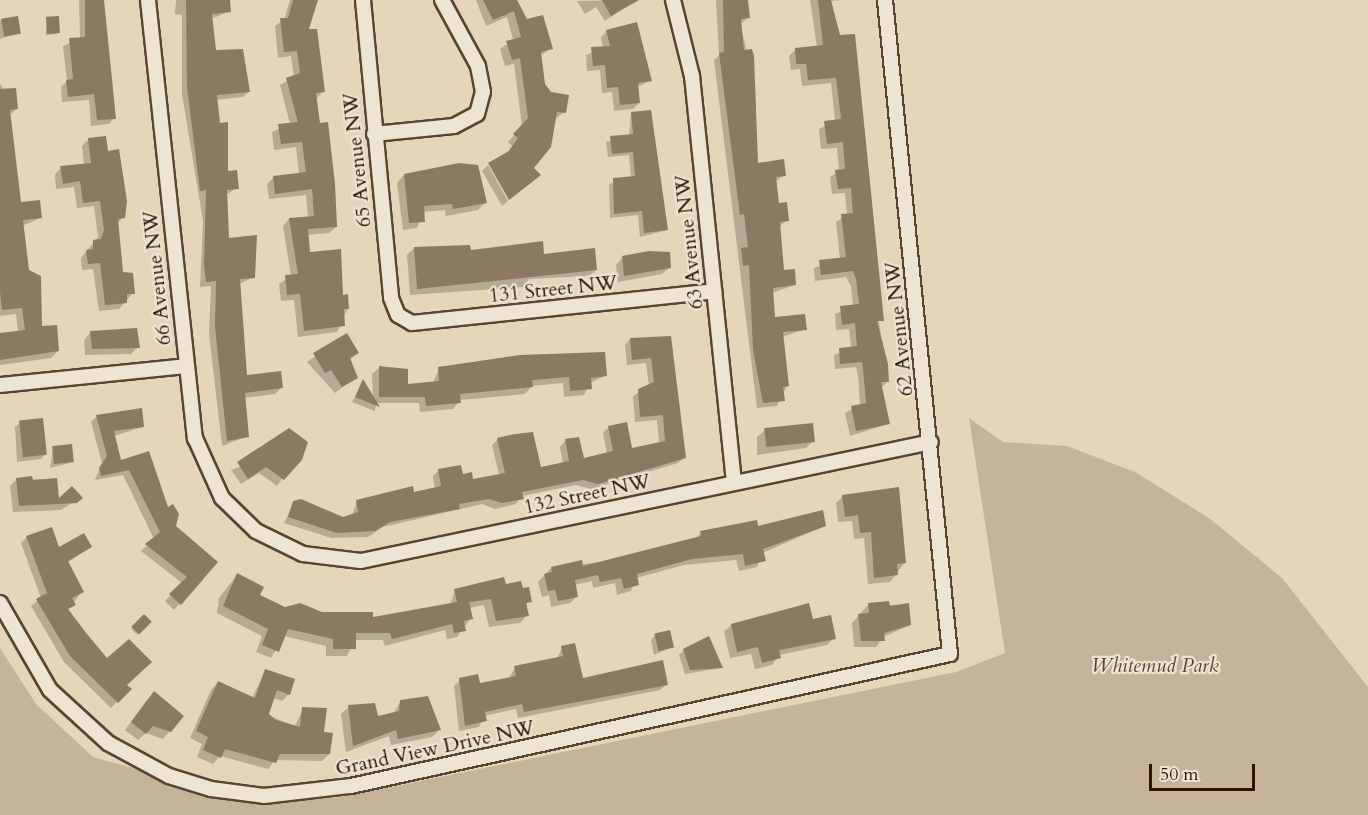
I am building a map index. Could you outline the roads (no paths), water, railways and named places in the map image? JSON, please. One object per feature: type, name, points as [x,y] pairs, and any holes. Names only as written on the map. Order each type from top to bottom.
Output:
[{"type":"street","name":"66 Avenue NW","points":[[148,0],[186,366],[200,457],[222,498],[256,531]]},
{"type":"street","name":"65 Avenue NW","points":[[363,0],[391,298],[398,315]]},
{"type":"street","points":[[374,134],[463,124],[477,114],[483,93],[478,66],[442,0]]},
{"type":"street","name":"63 Avenue NW","points":[[673,0],[692,75],[734,482]]},
{"type":"street","name":"62 Avenue NW","points":[[885,0],[931,442],[950,654]]},
{"type":"street","name":"131 Street NW","points":[[398,315],[412,323],[714,291]]},
{"type":"street","points":[[0,385],[186,366]]},
{"type":"street","name":"132 Street NW","points":[[256,531],[303,554],[361,561],[931,442]]},
{"type":"street","name":"Grand View Drive NW","points":[[0,603],[50,690],[108,743],[169,776],[255,795],[351,786],[950,654]]},
{"type":"park label","name":"Whitemud Park","points":[[1155,665]]}]
